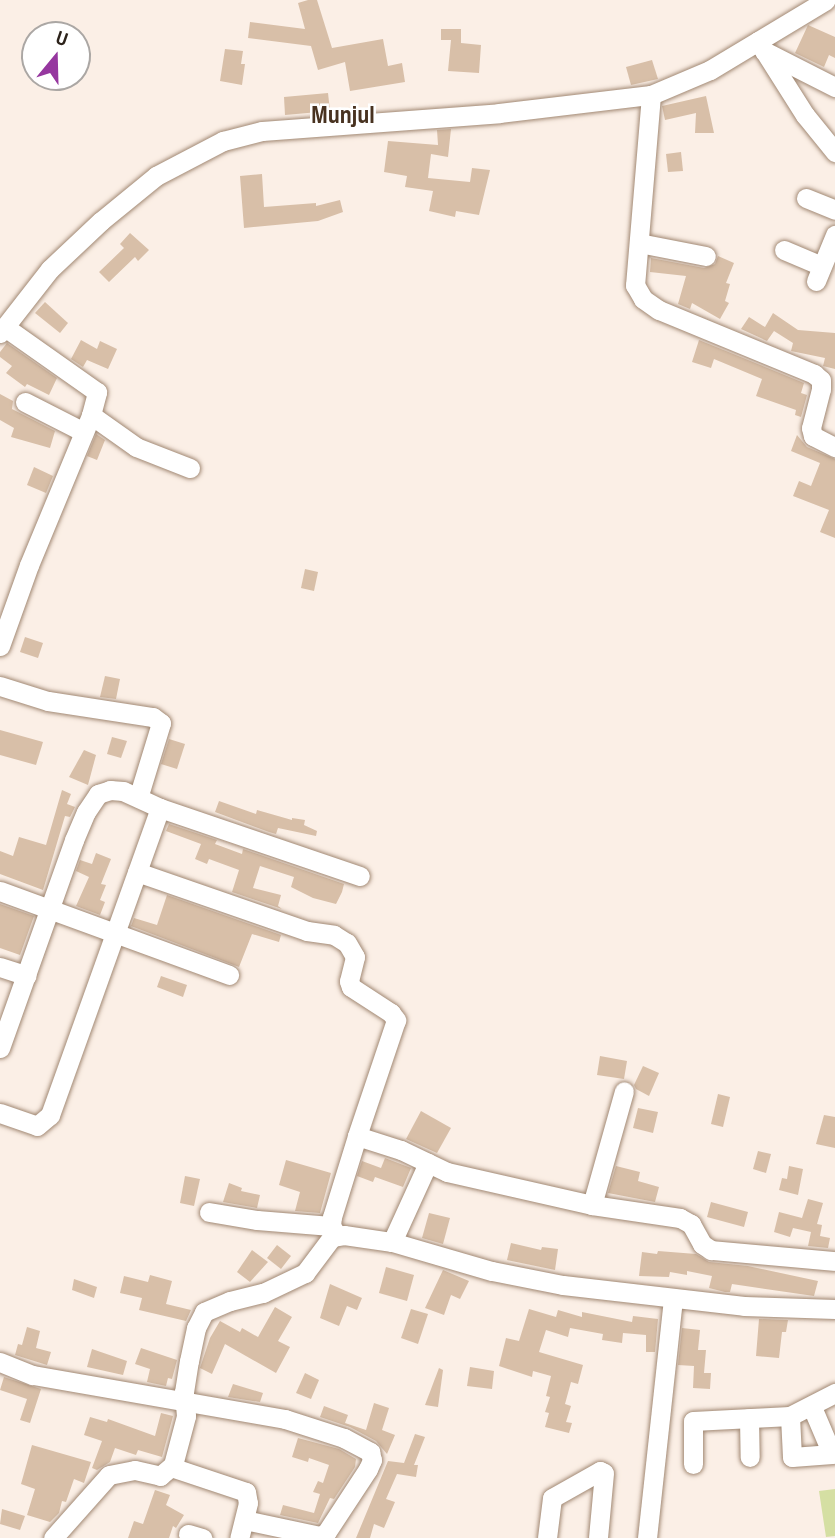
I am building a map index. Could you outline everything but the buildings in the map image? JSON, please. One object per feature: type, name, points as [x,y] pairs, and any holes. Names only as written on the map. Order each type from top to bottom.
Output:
[{"type":"street","points":[[0,646],[29,565],[88,423],[97,392],[92,386],[3,330],[50,269],[101,221],[156,176],[223,141],[262,131],[499,113],[651,94],[760,46],[826,0]]},
{"type":"street","points":[[760,46],[835,88]]},
{"type":"street","points":[[760,46],[805,115],[835,152]]},
{"type":"street","points":[[651,94],[635,285],[643,299],[659,310],[814,374],[821,380],[821,389],[811,428],[813,436],[835,447]]},
{"type":"street","points":[[806,198],[835,210]]},
{"type":"street","points":[[784,250],[819,273],[835,235]]},
{"type":"street","points":[[639,243],[706,256]]},
{"type":"street","points":[[25,402],[88,423],[136,447],[190,468]]},
{"type":"street","points":[[0,686],[48,701],[153,717],[161,723],[138,798]]},
{"type":"street","points":[[1,1044],[78,831],[98,794],[110,790],[138,798],[160,808],[360,876]]},
{"type":"street","points":[[0,1113],[37,1126],[50,1115],[160,808]]},
{"type":"street","points":[[53,1538],[109,1475],[135,1470],[154,1477],[171,1467],[186,1416],[185,1400],[191,1350],[204,1312],[215,1305],[263,1293],[305,1273],[315,1263],[334,1231],[357,1136],[396,1020],[391,1013],[351,987],[349,981],[355,957],[347,943],[334,935],[307,931],[137,873]]},
{"type":"street","points":[[0,891],[229,975]]},
{"type":"street","points":[[0,967],[27,976]]},
{"type":"street","points":[[592,1205],[624,1091]]},
{"type":"street","points":[[357,1136],[447,1172],[592,1205],[686,1220],[705,1248],[711,1250],[835,1261]]},
{"type":"street","points":[[392,1242],[428,1163]]},
{"type":"street","points":[[209,1212],[392,1242],[528,1279],[744,1306],[835,1309]]},
{"type":"street","points":[[647,1538],[673,1299]]},
{"type":"street","points":[[0,1362],[33,1375],[285,1419],[344,1438],[370,1452],[372,1460],[326,1533],[320,1536],[242,1529],[249,1497],[246,1492],[171,1467]]},
{"type":"street","points":[[693,1464],[693,1421],[790,1416],[835,1393]]},
{"type":"street","points":[[790,1416],[792,1457],[832,1454],[812,1407]]},
{"type":"street","points":[[749,1418],[750,1457]]},
{"type":"street","points":[[547,1538],[552,1498],[600,1471],[604,1473],[598,1538]]},
{"type":"green space","points":[[835,1489],[835,1536],[826,1537],[819,1491]]},
{"type":"district","name":"Munjul","points":[[343,115]]}]
